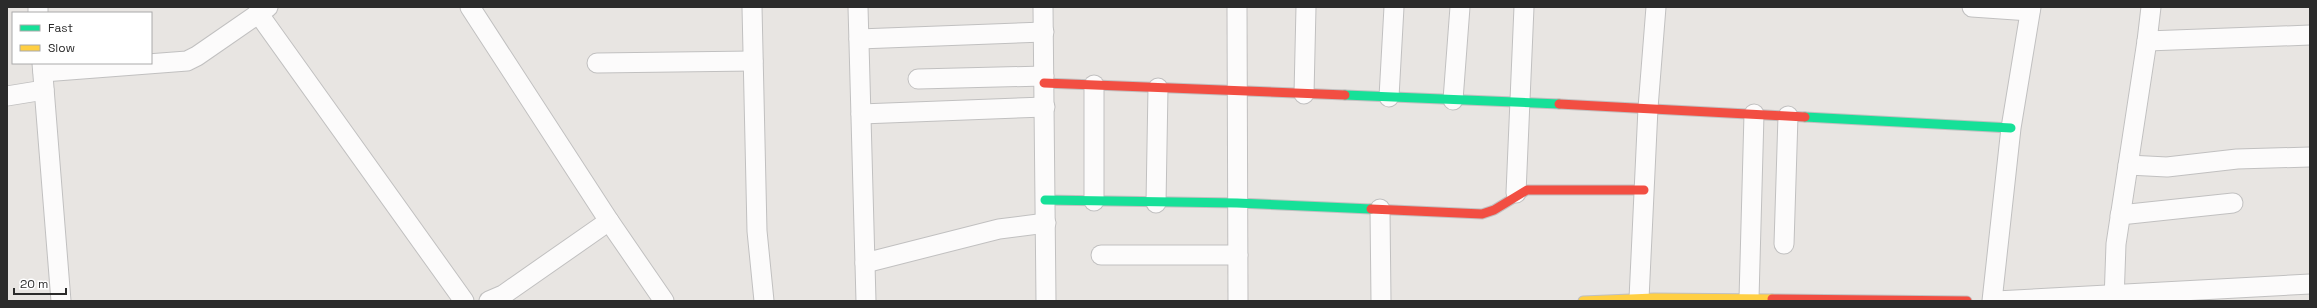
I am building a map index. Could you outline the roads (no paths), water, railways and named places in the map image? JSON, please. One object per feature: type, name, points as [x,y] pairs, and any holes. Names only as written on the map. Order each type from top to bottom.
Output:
[{"type":"street","points":[[470,7],[609,222],[664,301]]},
{"type":"street","points":[[752,7],[757,231],[764,301]]},
{"type":"street","points":[[858,7],[866,301]]},
{"type":"street","points":[[1044,7],[1046,301]]},
{"type":"street","points":[[1237,7],[1238,301]]},
{"type":"street","points":[[1304,94],[1306,7]]},
{"type":"street","points":[[1389,97],[1394,7]]},
{"type":"street","points":[[1454,100],[1460,7]]},
{"type":"street","points":[[1516,194],[1524,7]]},
{"type":"street","points":[[1627,300],[1644,190],[1648,108],[1656,7]]},
{"type":"street","points":[[1972,7],[2031,9],[2011,128],[1992,301]]},
{"type":"street","points":[[2114,298],[2116,244],[2151,7]]},
{"type":"street","points":[[7,96],[43,75],[186,61],[197,56],[263,10],[464,301]]},
{"type":"street","points":[[859,39],[1044,32]]},
{"type":"street","points":[[2147,41],[2310,35]]},
{"type":"street","points":[[597,63],[753,61]]},
{"type":"street","points":[[43,75],[61,301]]},
{"type":"street","points":[[918,79],[1044,80],[1094,85],[1648,108],[2011,128]]},
{"type":"street","points":[[1094,85],[1094,201]]},
{"type":"street","points":[[1156,203],[1158,88]]},
{"type":"street","points":[[861,114],[1044,107]]},
{"type":"street","points":[[1749,299],[1754,114]]},
{"type":"street","points":[[1784,244],[1788,116]]},
{"type":"street","points":[[2128,165],[2167,167],[2236,159],[2310,157]]},
{"type":"street","points":[[1045,200],[1156,203],[1238,203],[1490,213],[1516,194],[1527,190],[1644,190]]},
{"type":"street","points":[[2120,215],[2234,203]]},
{"type":"street","points":[[1380,209],[1381,301]]},
{"type":"street","points":[[490,301],[503,295],[609,222]]},
{"type":"street","points":[[865,263],[999,229],[1046,223]]},
{"type":"street","points":[[1102,255],[1238,255]]},
{"type":"street","points":[[1996,301],[2234,295],[2300,291]]},
{"type":"street","points":[[1584,301],[1749,299],[1967,301]]}]
